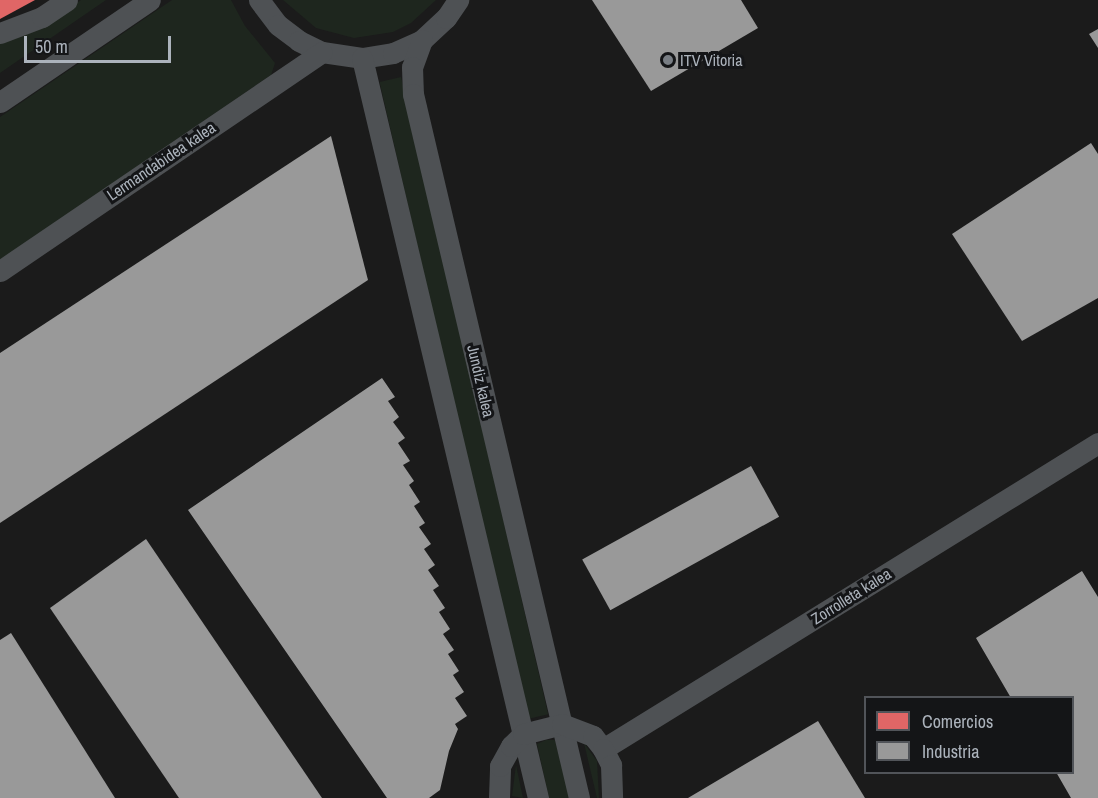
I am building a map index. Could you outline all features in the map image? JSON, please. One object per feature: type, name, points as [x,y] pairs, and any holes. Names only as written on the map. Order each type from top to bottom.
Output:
[{"type":"street","points":[[0,33],[42,17],[67,0]]},
{"type":"street","points":[[0,102],[150,0]]},
{"type":"street","points":[[260,0],[278,25],[322,52],[362,58],[393,53],[422,40],[446,18],[458,0]]},
{"type":"street","name":"Jundiz kalea","points":[[422,40],[412,67],[413,94],[579,798]]},
{"type":"street","name":"Lermandabidea kalea","points":[[0,271],[322,52]]},
{"type":"street","points":[[362,58],[538,798]]},
{"type":"street","name":"Zorrolleta kalea","points":[[603,749],[1098,443]]},
{"type":"street","points":[[500,798],[500,766],[523,734],[562,724],[593,736],[603,749],[611,765],[612,798]]},
{"type":"shaded area","points":[[81,0],[106,0],[0,73],[0,44],[37,30]]},
{"type":"shaded area","points":[[172,0],[231,0],[245,26],[275,63],[271,75],[0,260],[0,117]]},
{"type":"shaded area","points":[[283,0],[436,0],[411,23],[393,32],[354,38],[316,28]]},
{"type":"shaded area","points":[[401,77],[548,714],[527,719],[380,82]]},
{"type":"shaded area","points":[[546,740],[555,740],[570,798],[549,798],[537,744]]},
{"type":"shaded area","points":[[584,743],[597,761],[599,798],[597,798]]},
{"type":"shaded area","points":[[516,765],[523,798],[512,796]]},
{"type":"building: Comercios","points":[[0,0],[35,0],[0,19]]},
{"type":"building: Industria","name":"ITV Vitoria","points":[[592,0],[741,0],[758,28],[651,91]]},
{"type":"building: Industria","points":[[1098,29],[1098,48],[1089,34]]},
{"type":"building: Industria","points":[[331,136],[368,280],[0,523],[0,353]]},
{"type":"building: Industria","points":[[1091,143],[1098,154],[1098,298],[1022,341],[952,234]]},
{"type":"building: Industria","points":[[382,378],[395,397],[388,401],[399,417],[393,422],[405,438],[398,443],[410,461],[403,465],[414,481],[409,485],[420,502],[414,506],[425,523],[419,527],[431,544],[424,549],[435,565],[428,570],[439,586],[433,590],[445,608],[439,612],[450,629],[443,634],[454,650],[448,654],[459,671],[453,675],[464,692],[455,698],[467,716],[455,724],[458,729],[449,751],[440,790],[429,798],[387,798],[188,510]]},
{"type":"building: Industria","points":[[751,466],[779,517],[610,610],[582,560]]},
{"type":"building: Industria","points":[[146,539],[322,798],[179,798],[50,608]]},
{"type":"building: Industria","points":[[1082,571],[1098,597],[1098,798],[1071,798],[1057,774],[1074,774],[1074,696],[1010,696],[976,638]]},
{"type":"building: Industria","points":[[11,633],[115,798],[0,798],[0,640]]},
{"type":"building: Industria","points":[[818,721],[865,798],[688,798]]},
{"type":"place","name":"ITV Vitoria","points":[[668,60]]}]
